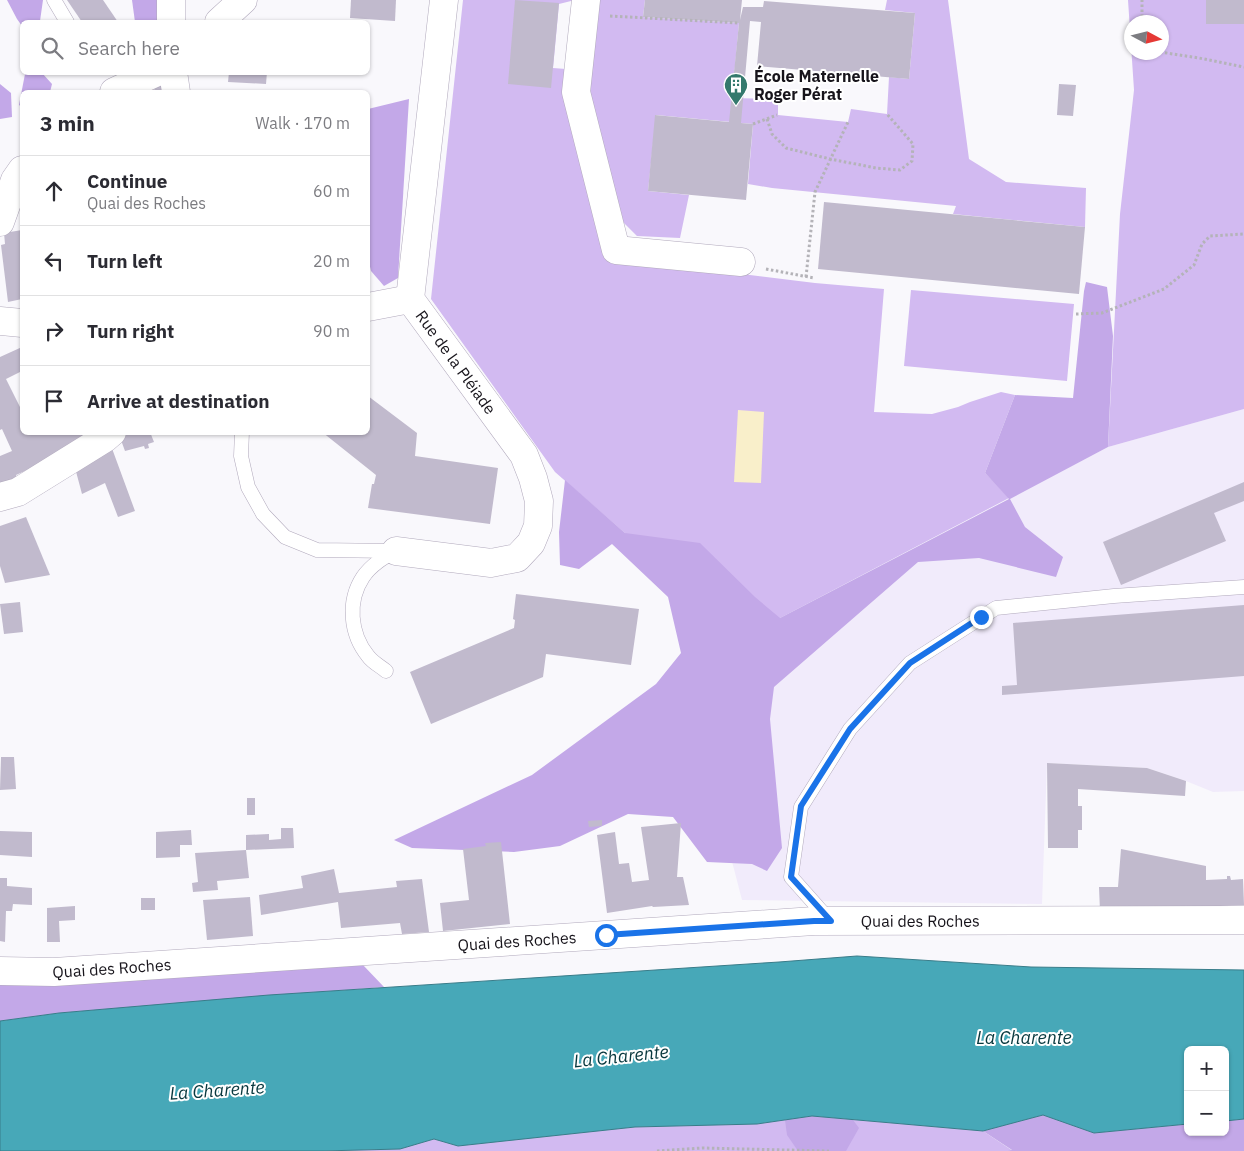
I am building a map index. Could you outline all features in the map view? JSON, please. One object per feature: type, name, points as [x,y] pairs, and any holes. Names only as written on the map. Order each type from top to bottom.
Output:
[{"type":"street","points":[[170,0],[171,20]]},
{"type":"street","points":[[221,20],[243,0]]},
{"type":"street","name":"Rue de la Pléiade","points":[[396,551],[491,562],[516,558],[532,543],[538,526],[539,501],[524,455],[410,299],[444,0]]},
{"type":"street","points":[[585,6],[576,92],[616,250],[741,262]]},
{"type":"street","points":[[118,90],[151,75]]},
{"type":"street","points":[[173,75],[176,90]]},
{"type":"street","points":[[0,222],[15,180],[20,173]]},
{"type":"street","points":[[370,307],[410,299]]},
{"type":"street","points":[[0,321],[20,323]]},
{"type":"street","points":[[0,497],[18,492],[108,435]]},
{"type":"street","name":"Quai des Roches","points":[[0,971],[54,972],[814,921],[1244,920]]},
{"type":"lane","points":[[54,0],[66,20]]},
{"type":"lane","points":[[242,435],[241,456],[248,487],[263,514],[285,537],[317,550],[396,551]]},
{"type":"lane","points":[[386,671],[368,657],[357,639],[352,618],[354,597],[363,577],[377,561],[396,551]]},
{"type":"lane","points":[[831,921],[791,877],[801,806],[850,729],[910,663],[996,608],[1114,596],[1244,587]]},
{"type":"path","points":[[1142,0],[1142,15]]},
{"type":"path","points":[[585,6],[598,15],[739,23]]},
{"type":"path","points":[[1169,53],[1244,67]]},
{"type":"path","points":[[767,119],[772,134],[786,148],[876,168],[900,170],[912,161],[913,144],[887,114]]},
{"type":"path","points":[[753,124],[777,115]]},
{"type":"path","points":[[806,277],[814,192],[848,122]]},
{"type":"path","points":[[1076,314],[1102,313],[1164,289],[1194,266],[1202,244],[1210,236],[1244,234]]},
{"type":"path","points":[[741,262],[773,272],[814,278]]},
{"type":"path","points":[[657,1151],[702,1148],[829,1151]]},
{"type":"shaded area","points":[[7,0],[43,0],[40,20],[20,20],[20,23]]},
{"type":"shaded area","points":[[132,0],[162,0],[162,20],[135,20]]},
{"type":"shaded area","points":[[463,0],[575,0],[559,4],[553,68],[566,69],[613,258],[815,283],[884,289],[874,412],[932,414],[1001,392],[1015,395],[985,473],[1009,498],[744,637],[555,472],[431,299]]},
{"type":"shaded area","points":[[599,0],[645,0],[643,17],[739,23],[732,98],[778,99],[778,115],[848,122],[851,109],[887,114],[889,77],[909,79],[915,13],[885,10],[887,0],[948,0],[969,159],[1006,182],[1086,188],[1085,227],[953,214],[956,206],[748,184],[753,124],[656,115],[648,191],[689,195],[680,238],[637,236],[622,221],[590,92]]},
{"type":"shaded area","points":[[1128,0],[1206,0],[1206,24],[1244,24],[1244,409],[1108,447],[1120,214],[1134,90],[1132,60],[1169,60],[1169,15],[1129,15]]},
{"type":"shaded area","points":[[25,75],[44,75],[52,84],[50,90],[22,90]]},
{"type":"shaded area","points":[[0,84],[11,93],[12,117],[0,119]]},
{"type":"shaded area","points":[[409,99],[398,278],[384,286],[371,271],[370,267],[370,109]]},
{"type":"shaded area","points":[[1086,282],[1107,287],[1113,336],[1108,447],[1010,499],[1025,527],[1063,557],[1056,577],[979,558],[918,562],[774,687],[770,719],[782,848],[767,871],[752,864],[707,862],[673,817],[628,814],[560,846],[514,852],[412,848],[394,840],[532,775],[656,684],[681,653],[668,597],[612,544],[579,569],[560,565],[559,532],[565,480],[625,533],[700,543],[755,597],[780,618],[1009,499],[985,473],[1015,395],[1073,398]]},
{"type":"shaded area","points":[[911,290],[1074,304],[1067,381],[904,366]]},
{"type":"shaded area","points":[[1244,409],[1244,791],[1213,792],[1147,768],[1047,763],[1042,904],[742,900],[721,819],[744,637],[1108,447]]},
{"type":"shaded area","points":[[363,965],[384,987],[59,1013],[0,1021],[0,985],[56,985]]},
{"type":"shaded area","points":[[1043,1115],[1094,1133],[1184,1124],[1184,1136],[1229,1136],[1229,1121],[1244,1119],[1244,1151],[1008,1151],[1012,1150],[983,1131]]},
{"type":"shaded area","points":[[812,1116],[983,1131],[1013,1151],[322,1151],[400,1149],[434,1139],[458,1146],[635,1127],[757,1124]]},
{"type":"shaded area","points":[[812,1116],[853,1120],[859,1128],[846,1151],[798,1151],[787,1135],[785,1120]]},
{"type":"sand","points":[[738,410],[764,412],[761,483],[734,482]]},
{"type":"water","name":"La Charente","points":[[857,956],[1031,967],[1244,970],[1244,1119],[1229,1121],[1229,1046],[1184,1046],[1184,1124],[1094,1133],[1043,1115],[983,1131],[812,1116],[757,1124],[635,1127],[458,1146],[434,1139],[400,1149],[322,1151],[0,1151],[0,1021],[59,1013],[269,995]]},
{"type":"building","points":[[67,0],[103,0],[117,20],[81,20]]},
{"type":"building","points":[[351,0],[396,0],[395,21],[350,18]]},
{"type":"building","points":[[515,0],[559,3],[551,88],[508,84]]},
{"type":"building","name":"École Maternelle Roger Pérat","points":[[645,0],[742,0],[740,20],[743,7],[763,7],[764,1],[915,13],[909,79],[757,66],[761,22],[750,21],[741,123],[753,124],[746,200],[648,191],[655,115],[729,122],[739,23],[643,17]]},
{"type":"building","points":[[1206,0],[1244,0],[1244,24],[1206,24]]},
{"type":"building","points":[[229,75],[267,75],[266,84],[228,82]]},
{"type":"building","points":[[168,80],[170,90],[154,90],[154,88]]},
{"type":"building","points":[[1059,84],[1076,85],[1073,116],[1057,115]]},
{"type":"building","points":[[824,202],[1085,227],[1079,294],[818,269]]},
{"type":"building","points":[[20,230],[20,299],[8,302],[1,245],[5,244],[4,233]]},
{"type":"building","points":[[20,348],[20,372],[6,379],[20,407],[20,435],[85,435],[34,467],[16,475],[18,480],[0,489],[0,456],[12,451],[2,429],[0,430],[0,357]]},
{"type":"building","points":[[370,398],[417,433],[415,456],[498,468],[490,524],[368,508],[372,484],[374,484],[376,475],[326,435],[370,435]]},
{"type":"building","points":[[119,435],[151,435],[154,442],[148,444],[149,448],[145,449],[144,446],[125,451]]},
{"type":"building","points":[[110,443],[135,511],[118,517],[105,483],[82,494],[74,464]]},
{"type":"building","points":[[1244,482],[1244,501],[1214,513],[1226,541],[1121,585],[1103,542]]},
{"type":"building","points":[[26,517],[50,575],[5,583],[0,566],[0,526]]},
{"type":"building","points":[[516,594],[639,609],[631,665],[546,654],[543,677],[431,724],[410,672],[514,628],[515,620],[513,619]]},
{"type":"building","points":[[20,602],[23,632],[4,634],[0,604]]},
{"type":"building","points":[[1244,605],[1244,676],[1002,695],[1002,686],[1017,685],[1013,623]]},
{"type":"building","points":[[1,757],[14,757],[16,789],[0,790]]},
{"type":"building","points":[[1047,763],[1147,768],[1186,781],[1185,796],[1078,789],[1078,806],[1082,806],[1082,830],[1078,830],[1078,848],[1048,848]]},
{"type":"building","points":[[247,798],[255,798],[255,815],[247,815]]},
{"type":"building","points":[[602,820],[602,826],[589,827],[588,821]]},
{"type":"building","points":[[681,823],[677,877],[683,877],[689,905],[652,906],[607,913],[597,835],[615,832],[619,864],[629,863],[632,882],[649,880],[641,827]]},
{"type":"building","points":[[281,828],[293,828],[294,848],[246,850],[246,835],[269,834],[269,840],[281,839]]},
{"type":"building","points":[[191,830],[192,845],[180,845],[180,857],[156,858],[156,832]]},
{"type":"building","points":[[0,831],[32,832],[32,857],[0,855]]},
{"type":"building","points":[[501,842],[510,924],[443,931],[440,903],[469,900],[463,849],[486,846],[485,843]]},
{"type":"building","points":[[1121,849],[1206,866],[1206,880],[1227,879],[1227,876],[1230,876],[1231,880],[1243,879],[1244,905],[1100,911],[1099,887],[1118,887]]},
{"type":"building","points":[[246,850],[249,878],[217,881],[218,890],[193,892],[192,883],[198,882],[195,853]]},
{"type":"building","points":[[334,869],[339,893],[397,887],[396,881],[422,879],[429,932],[402,934],[400,923],[341,928],[338,902],[261,915],[259,895],[303,888],[301,876]]},
{"type":"building","points":[[0,878],[7,878],[7,886],[32,888],[32,905],[13,904],[12,911],[6,911],[5,942],[0,941]]},
{"type":"building","points":[[250,897],[253,936],[207,940],[203,900]]},
{"type":"building","points":[[141,898],[155,898],[155,910],[141,910]]},
{"type":"building","points":[[75,906],[75,920],[59,921],[60,942],[47,942],[47,908]]},
{"type":"place","name":"École Maternelle Roger Pérat","points":[[736,106]]},
{"type":"route","points":[[606,935],[831,921],[791,877],[801,806],[850,729],[910,663],[981,617]]}]
